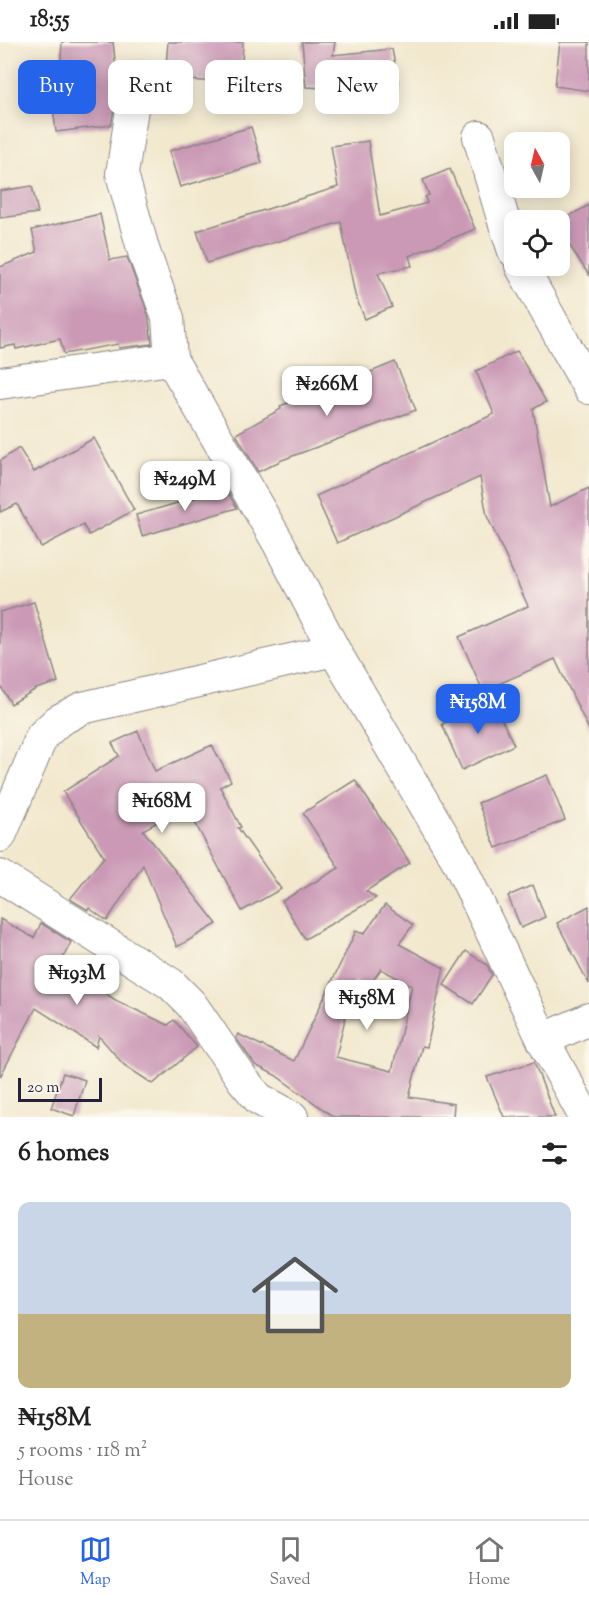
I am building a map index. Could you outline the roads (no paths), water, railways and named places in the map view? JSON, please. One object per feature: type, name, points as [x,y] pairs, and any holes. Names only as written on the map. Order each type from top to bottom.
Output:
[{"type":"street","points":[[131,114],[122,174],[144,252],[168,318],[171,359],[278,542],[334,650],[459,863],[543,1040],[585,1117]]},
{"type":"street","points":[[479,137],[504,221]]},
{"type":"street","points":[[527,276],[589,388]]},
{"type":"street","points":[[0,383],[171,359]]},
{"type":"street","points":[[0,836],[42,736],[58,721],[82,708],[334,650]]},
{"type":"street","points":[[0,876],[171,984],[191,1004],[243,1080],[259,1099],[292,1117]]},
{"type":"street","points":[[543,1040],[589,1019]]}]
